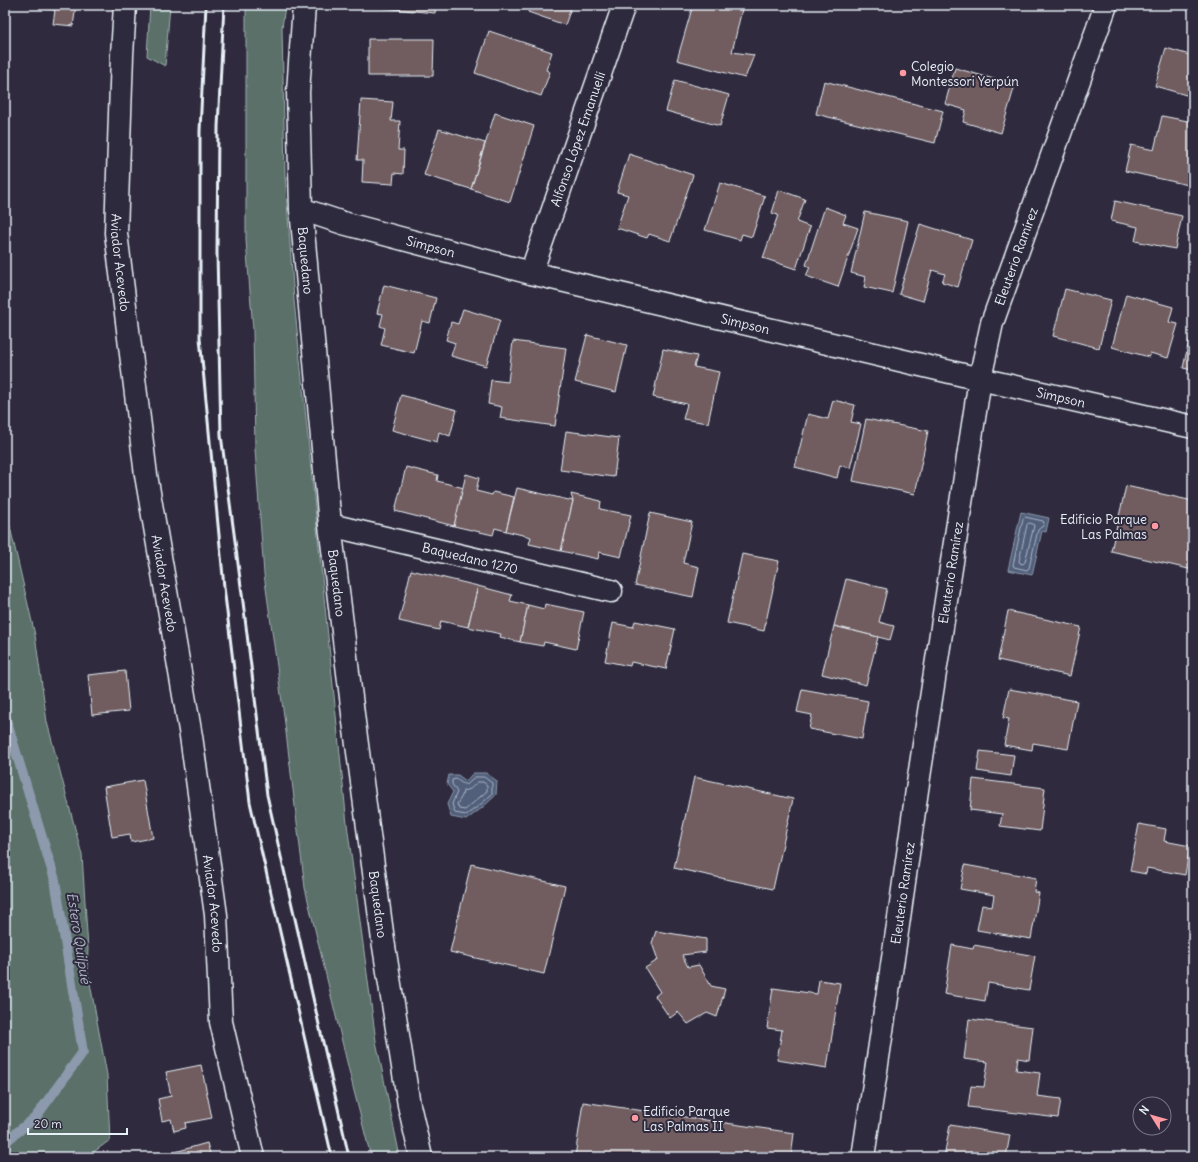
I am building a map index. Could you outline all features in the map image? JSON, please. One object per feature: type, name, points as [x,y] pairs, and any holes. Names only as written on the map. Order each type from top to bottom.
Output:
[{"type":"street","name":"Aviador Acevedo","points":[[125,5],[116,233],[146,475],[191,736],[216,915],[221,1022],[253,1157]]},
{"type":"street","name":"Baquedano","points":[[304,5],[298,92],[301,209],[330,525],[383,940],[409,1105],[421,1157]]},
{"type":"street","name":"Alfonso López Emanuelli","points":[[530,273],[624,5]]},
{"type":"street","name":"Eleuterio Ramírez","points":[[863,1157],[898,925],[916,790],[980,379],[992,323],[1106,5]]},
{"type":"street","name":"Simpson","points":[[301,209],[343,223],[530,273],[980,379],[1193,427]]},
{"type":"street","name":"Baquedano 1270","points":[[330,525],[611,591]]},
{"type":"green space","points":[[150,5],[170,5],[165,66],[147,56]]},
{"type":"green space","points":[[246,5],[285,5],[282,28],[285,175],[294,300],[347,824],[376,1041],[400,1157],[371,1157],[305,888],[284,716],[264,574],[255,449],[253,330],[246,240]]},
{"type":"green space","points":[[5,505],[35,635],[47,722],[82,855],[88,949],[87,967],[107,1075],[110,1140],[87,1157],[5,1157]]},
{"type":"water","points":[[1021,512],[1049,518],[1046,532],[1042,531],[1032,575],[1008,570]]},
{"type":"water","points":[[473,773],[486,773],[497,781],[496,795],[466,820],[451,817],[447,804],[453,792],[447,784],[449,775],[458,775],[466,781]]},
{"type":"building","points":[[14,5],[76,5],[73,26],[53,24],[55,10]]},
{"type":"building","points":[[384,5],[436,5],[435,13],[384,8]]},
{"type":"building","points":[[531,5],[572,5],[565,25],[528,12]]},
{"type":"building","points":[[693,5],[724,5],[742,9],[732,52],[754,55],[745,78],[677,60]]},
{"type":"building","points":[[489,31],[552,52],[546,70],[550,72],[541,96],[475,73]]},
{"type":"building","points":[[368,39],[434,39],[433,76],[368,76]]},
{"type":"building","points":[[1166,48],[1193,56],[1193,97],[1155,86]]},
{"type":"building","points":[[955,68],[1015,85],[1001,133],[963,122],[966,110],[945,104]]},
{"type":"building","points":[[675,80],[729,95],[720,126],[666,111]]},
{"type":"building","points":[[824,81],[943,111],[935,143],[816,114]]},
{"type":"building","points":[[361,100],[393,102],[391,121],[400,121],[398,150],[404,150],[403,174],[394,173],[393,184],[362,182],[363,160],[357,160]]},
{"type":"building","points":[[495,113],[534,126],[510,202],[471,189]]},
{"type":"building","points":[[1162,116],[1193,122],[1193,186],[1125,171],[1131,145],[1154,150]]},
{"type":"building","points":[[439,129],[485,143],[471,189],[424,175]]},
{"type":"building","points":[[629,154],[693,175],[670,241],[649,234],[647,238],[617,228],[628,195],[617,192]]},
{"type":"building","points":[[720,183],[765,196],[752,237],[742,234],[740,240],[705,230]]},
{"type":"building","points":[[779,190],[805,199],[797,222],[810,227],[796,269],[763,258],[778,215],[772,213]]},
{"type":"building","points":[[1115,201],[1182,216],[1175,249],[1135,241],[1138,227],[1111,221]]},
{"type":"building","points":[[825,207],[846,215],[843,223],[858,228],[838,287],[806,276],[810,267],[806,265]]},
{"type":"building","points":[[865,212],[908,221],[892,293],[864,287],[866,277],[851,273]]},
{"type":"building","points":[[920,224],[972,240],[958,287],[942,282],[945,274],[932,270],[923,301],[899,294]]},
{"type":"building","points":[[384,285],[436,298],[430,323],[422,321],[414,353],[381,345],[385,328],[380,326],[383,314],[377,313]]},
{"type":"building","points":[[1065,289],[1111,300],[1099,348],[1053,336]]},
{"type":"building","points":[[1126,294],[1173,307],[1169,322],[1178,324],[1168,358],[1150,353],[1149,357],[1112,347]]},
{"type":"building","points":[[463,309],[500,320],[486,366],[451,356],[455,343],[446,340],[451,322],[458,324]]},
{"type":"building","points":[[1193,323],[1193,370],[1183,368]]},
{"type":"building","points":[[587,335],[627,345],[616,392],[575,382]]},
{"type":"building","points":[[513,341],[566,348],[555,426],[500,418],[502,407],[488,404],[491,380],[508,382]]},
{"type":"building","points":[[663,349],[697,356],[694,367],[719,372],[708,423],[683,419],[687,404],[653,397]]},
{"type":"building","points":[[401,395],[457,410],[450,436],[439,432],[437,442],[392,430]]},
{"type":"building","points":[[833,400],[855,405],[851,422],[861,424],[850,468],[840,465],[837,478],[795,467],[808,414],[828,419]]},
{"type":"building","points":[[866,419],[928,431],[915,494],[853,481]]},
{"type":"building","points":[[566,431],[619,438],[614,477],[560,470]]},
{"type":"building","points":[[406,467],[438,475],[437,481],[464,488],[454,526],[395,511]]},
{"type":"building","points":[[466,474],[479,478],[476,491],[492,495],[493,492],[514,497],[506,531],[495,528],[493,535],[454,526]]},
{"type":"building","name":"Edificio Parque Las Palmas","points":[[1126,486],[1193,501],[1193,570],[1111,551]]},
{"type":"building","points":[[517,488],[573,501],[561,551],[529,544],[531,537],[506,531]]},
{"type":"building","points":[[571,494],[601,501],[600,509],[631,515],[621,557],[599,552],[598,559],[561,551],[573,501]]},
{"type":"building","points":[[650,513],[692,522],[683,563],[699,567],[693,597],[635,585]]},
{"type":"building","points":[[742,554],[779,561],[764,631],[727,623]]},
{"type":"building","points":[[411,570],[478,586],[468,627],[441,621],[439,630],[399,621]]},
{"type":"building","points":[[846,579],[887,589],[879,622],[894,626],[890,640],[834,626]]},
{"type":"building","points":[[478,586],[512,595],[510,601],[528,605],[520,642],[500,637],[501,634],[468,627]]},
{"type":"building","points":[[545,604],[584,612],[576,649],[544,642],[543,646],[520,642],[528,605],[544,609]]},
{"type":"building","points":[[1008,611],[1081,627],[1070,676],[998,660]]},
{"type":"building","points":[[635,621],[675,629],[666,669],[631,662],[630,666],[605,661],[613,623],[633,627]]},
{"type":"building","points":[[834,626],[878,637],[866,685],[822,674]]},
{"type":"building","points":[[125,671],[129,711],[92,715],[88,675]]},
{"type":"building","points":[[802,689],[868,701],[862,739],[809,729],[812,715],[797,712]]},
{"type":"building","points":[[1009,689],[1077,701],[1068,749],[1033,743],[1032,750],[1004,745],[1009,719],[1003,718]]},
{"type":"building","points":[[980,751],[1014,755],[1011,776],[977,771]]},
{"type":"building","points":[[694,777],[793,799],[773,889],[674,868]]},
{"type":"building","points":[[973,779],[1045,788],[1040,831],[1000,826],[1002,814],[970,810]]},
{"type":"building","points":[[143,780],[153,838],[131,842],[130,834],[112,837],[104,787]]},
{"type":"building","points":[[1139,824],[1166,829],[1164,841],[1190,846],[1185,875],[1147,868],[1146,874],[1130,871]]},
{"type":"building","points":[[471,864],[565,886],[544,974],[450,952]]},
{"type":"building","points":[[965,865],[1036,878],[1034,892],[1039,893],[1031,939],[977,930],[982,905],[992,907],[994,895],[960,889]]},
{"type":"building","points":[[656,931],[706,939],[706,952],[682,955],[688,967],[699,965],[711,986],[725,989],[717,1017],[707,1013],[688,1024],[678,1012],[670,1018],[655,996],[660,992],[645,968],[658,960],[652,943]]},
{"type":"building","points":[[952,945],[973,949],[974,945],[1035,956],[1029,990],[988,983],[985,1001],[944,994]]},
{"type":"building","points":[[819,980],[840,983],[827,1068],[777,1060],[782,1030],[767,1028],[773,988],[817,994]]},
{"type":"building","points":[[969,1019],[1033,1027],[1029,1060],[1018,1058],[1016,1070],[1040,1073],[1037,1096],[1061,1099],[1058,1118],[968,1107],[971,1086],[984,1087],[988,1062],[964,1059]]},
{"type":"building","points":[[201,1065],[212,1118],[185,1123],[186,1128],[174,1131],[171,1119],[162,1121],[158,1099],[171,1096],[166,1072]]},
{"type":"building","name":"Edificio Parque Las Palmas II","points":[[583,1102],[794,1133],[791,1157],[575,1157]]},
{"type":"building","points":[[950,1125],[1010,1135],[1006,1157],[944,1157]]},
{"type":"building","points":[[207,1143],[211,1157],[161,1157],[161,1156]]},
{"type":"waterway","name":"Estero Quilpué","points":[[5,716],[55,880],[83,1052],[35,1118],[5,1142]]},
{"type":"railway","points":[[206,5],[200,131],[200,338],[224,587],[250,802],[332,1157]]},
{"type":"railway","points":[[224,5],[218,127],[217,253],[221,435],[267,795],[349,1157]]},
{"type":"place","name":"Colegio Montessori Yerpún","points":[[903,73]]},
{"type":"place","name":"Edificio Parque Las Palmas","points":[[1155,526]]},
{"type":"place","name":"Edificio Parque Las Palmas II","points":[[635,1118]]}]
